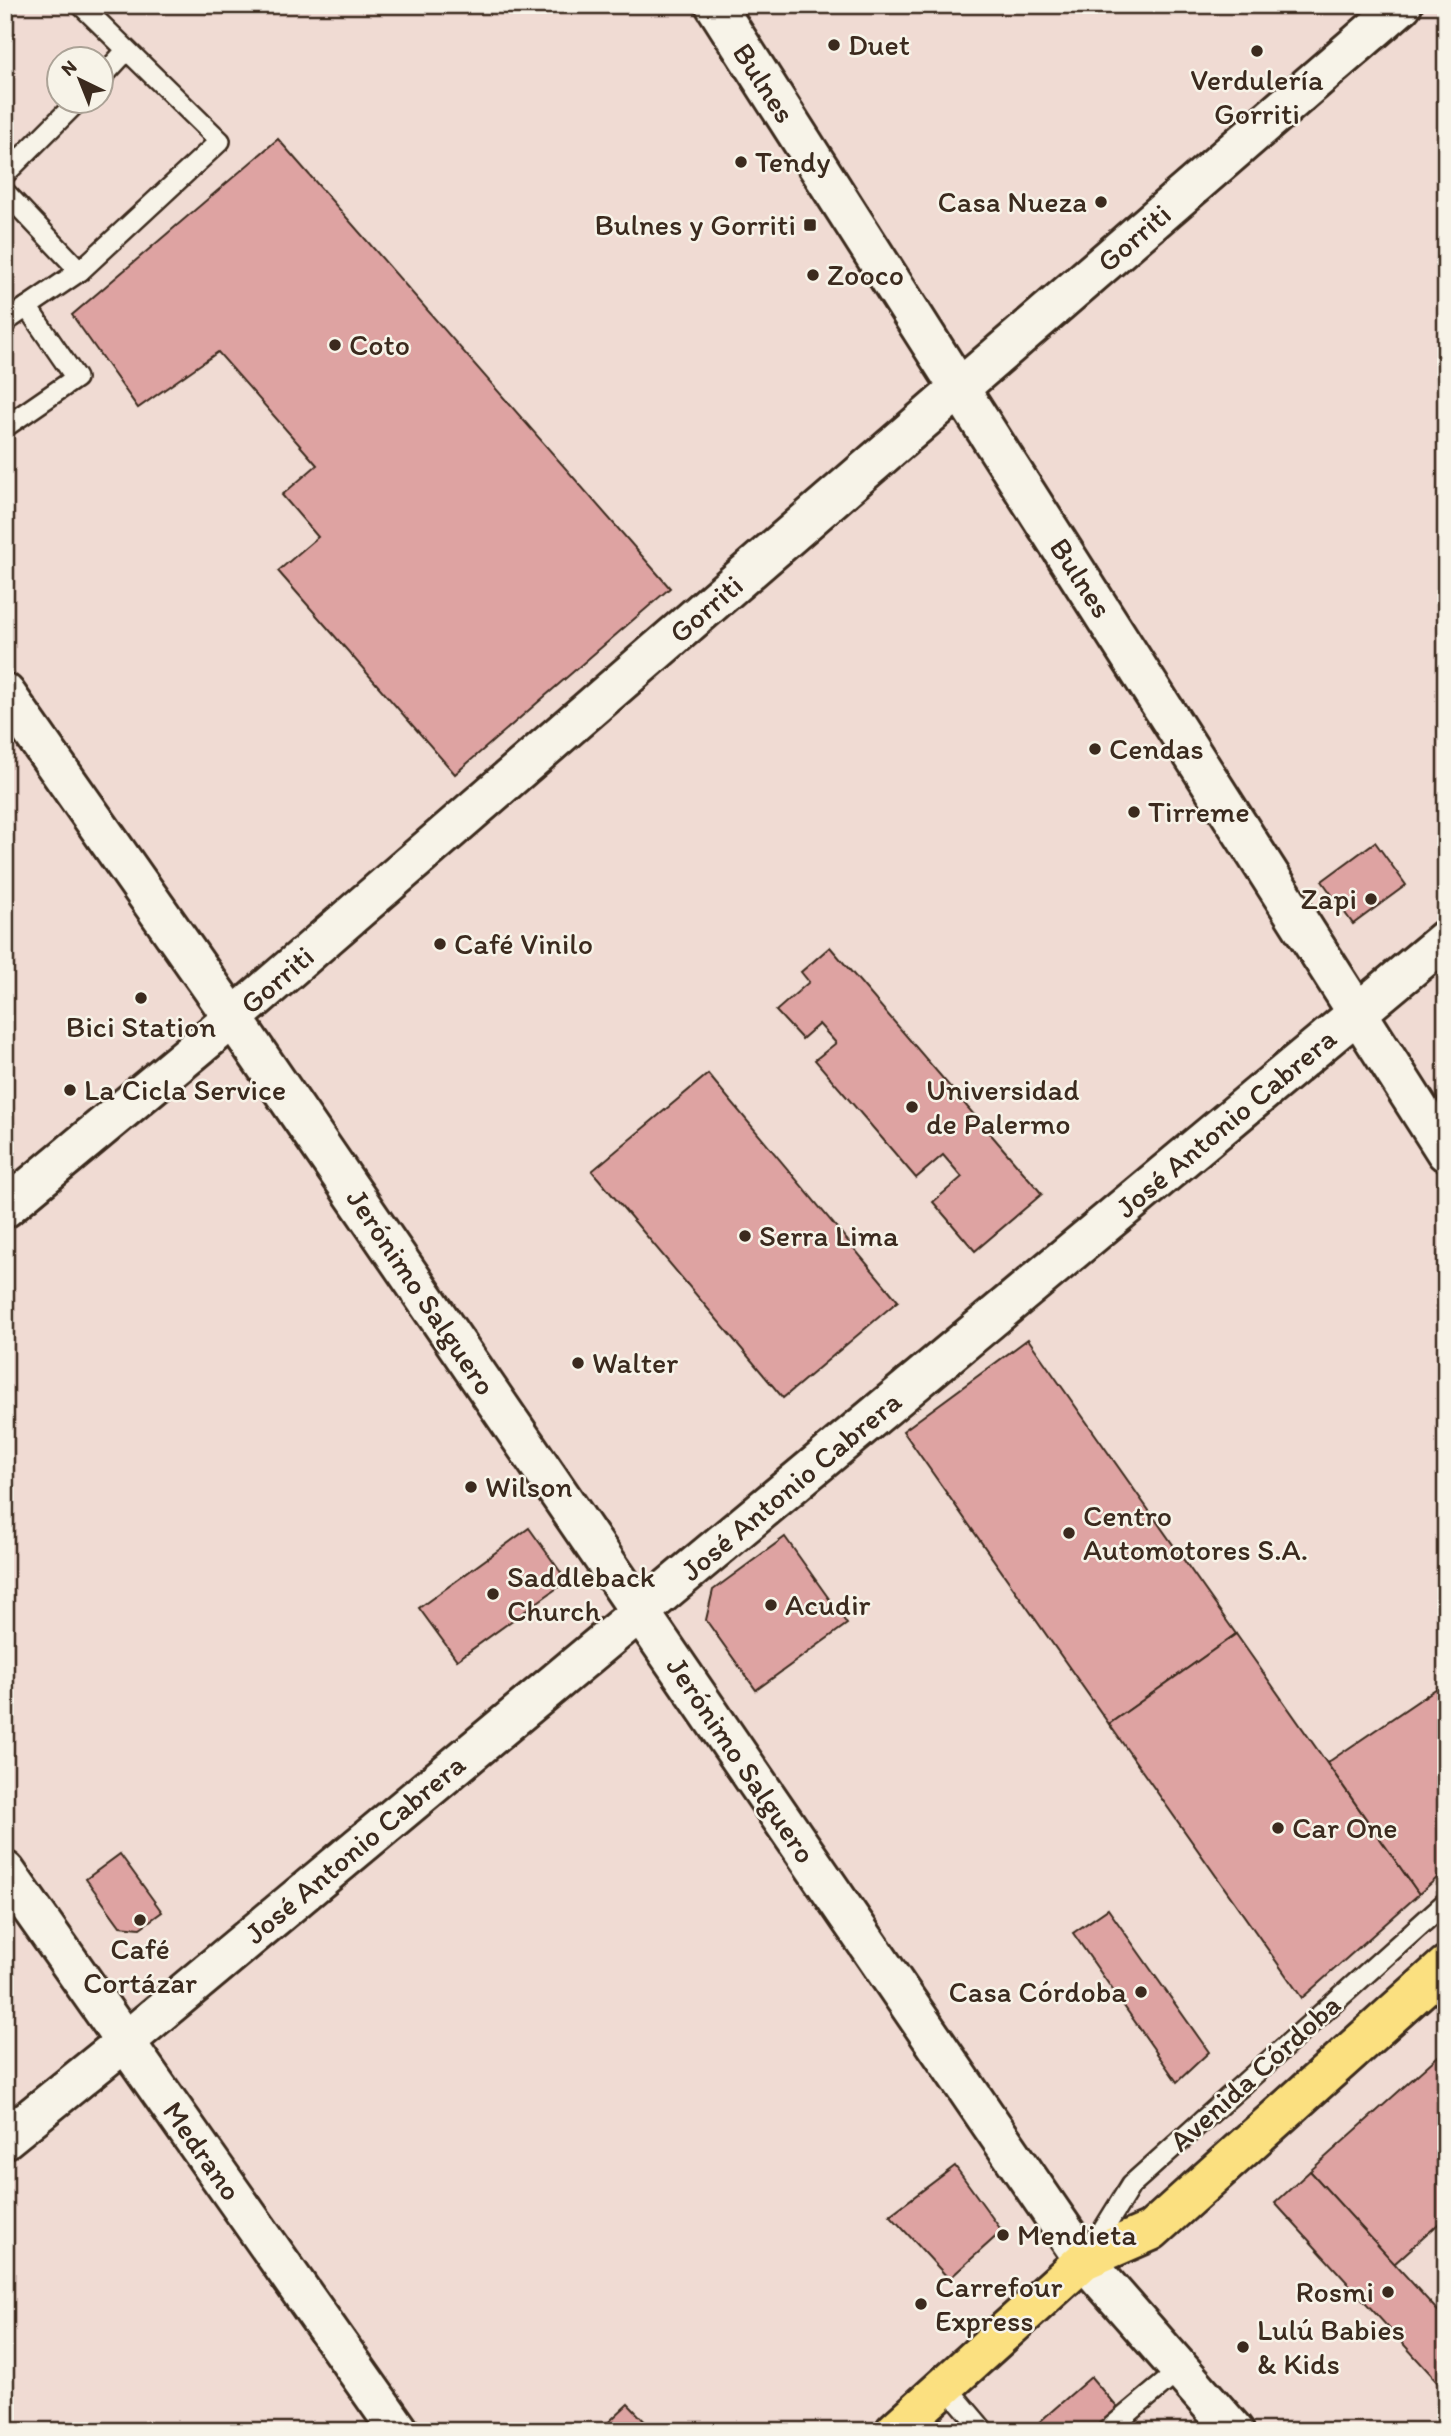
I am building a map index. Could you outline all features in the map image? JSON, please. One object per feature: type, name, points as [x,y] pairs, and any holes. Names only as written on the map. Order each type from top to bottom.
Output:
[{"type":"main road","name":"Avenida Córdoba","points":[[895,2431],[1084,2260],[1151,2231],[1446,1966]]},
{"type":"street","name":"Bulnes","points":[[715,5],[1446,1152]]},
{"type":"street","name":"Gorriti","points":[[5,1208],[233,1018],[1402,5]]},
{"type":"street","name":"Jerónimo Salguero","points":[[5,693],[233,1018],[1084,2260],[1234,2431]]},
{"type":"street","name":"José Antonio Cabrera","points":[[5,2139],[126,2041],[1446,939]]},
{"type":"street","name":"Medrano","points":[[5,1871],[399,2431]]},
{"type":"lane","points":[[5,322],[80,271],[220,141],[81,5]]},
{"type":"lane","points":[[116,62],[126,51]]},
{"type":"lane","points":[[5,174],[63,116]]},
{"type":"lane","points":[[5,192],[80,271]]},
{"type":"lane","points":[[5,427],[76,378],[27,307]]},
{"type":"lane","name":"Avenida Córdoba","points":[[1084,2260],[1131,2185],[1446,1902]]},
{"type":"lane","points":[[1107,2431],[1180,2370]]},
{"type":"lane","points":[[945,2385],[984,2431]]},
{"type":"building","points":[[278,139],[670,588],[455,774],[278,571],[318,537],[282,495],[317,465],[218,352],[138,408],[72,315]]},
{"type":"building","points":[[1375,842],[1406,885],[1353,924],[1322,881]]},
{"type":"building","name":"Universidad de Palermo","points":[[830,947],[1042,1194],[975,1251],[933,1202],[962,1177],[943,1155],[916,1178],[815,1060],[836,1043],[819,1024],[802,1039],[776,1011],[809,982],[801,972]]},
{"type":"building","name":"Serra Lima","points":[[708,1074],[898,1301],[783,1398],[592,1171]]},
{"type":"building","name":"Centro Automotores S.A.","points":[[1028,1339],[1236,1634],[1109,1724],[903,1431]]},
{"type":"building","name":"Saddleback Church","points":[[529,1528],[567,1581],[457,1660],[419,1608]]},
{"type":"building","name":"Acudir","points":[[785,1537],[847,1624],[756,1690],[706,1620],[713,1590]]},
{"type":"building","name":"Car One","points":[[1236,1634],[1419,1894],[1302,1998],[1109,1724]]},
{"type":"building","points":[[1446,1682],[1446,1870],[1419,1894],[1327,1763]]},
{"type":"building","points":[[120,1854],[162,1912],[140,1928],[120,1926],[86,1879]]},
{"type":"building","name":"Casa Córdoba","points":[[1108,1909],[1209,2052],[1177,2082],[1073,1933]]},
{"type":"building","points":[[1446,2049],[1446,2217],[1394,2264],[1310,2171]]},
{"type":"building","points":[[955,2166],[1002,2231],[949,2279],[890,2215]]},
{"type":"building","name":"Rosmi","points":[[1310,2171],[1446,2320],[1446,2391],[1275,2203]]},
{"type":"building","points":[[1091,2377],[1128,2420],[1116,2431],[1029,2431]]},
{"type":"building","points":[[628,2404],[654,2431],[599,2431]]},
{"type":"place","name":"Duet","points":[[834,45]]},
{"type":"place","name":"Verdulería Gorriti","points":[[1257,51]]},
{"type":"place","name":"Tendy","points":[[741,162]]},
{"type":"place","name":"Casa Nueza","points":[[1101,202]]},
{"type":"place","name":"Bulnes y Gorriti","points":[[810,225]]},
{"type":"place","name":"Zooco","points":[[813,275]]},
{"type":"place","name":"Coto","points":[[335,345]]},
{"type":"place","name":"Cendas","points":[[1095,749]]},
{"type":"place","name":"Tirreme","points":[[1134,812]]},
{"type":"place","name":"Zapi","points":[[1371,899]]},
{"type":"place","name":"Café Vinilo","points":[[440,944]]},
{"type":"place","name":"Bici Station","points":[[141,998]]},
{"type":"place","name":"La Cicla Service","points":[[70,1090]]},
{"type":"place","name":"Universidad de Palermo","points":[[912,1107]]},
{"type":"place","name":"Serra Lima","points":[[745,1236]]},
{"type":"place","name":"Walter","points":[[578,1363]]},
{"type":"place","name":"Wilson","points":[[471,1487]]},
{"type":"place","name":"Centro Automotores S.A.","points":[[1069,1533]]},
{"type":"place","name":"Saddleback Church","points":[[493,1594]]},
{"type":"place","name":"Acudir","points":[[771,1605]]},
{"type":"place","name":"Car One","points":[[1278,1828]]},
{"type":"place","name":"Café Cortázar","points":[[140,1920]]},
{"type":"place","name":"Casa Córdoba","points":[[1141,1992]]},
{"type":"place","name":"Mendieta","points":[[1003,2235]]},
{"type":"place","name":"Rosmi","points":[[1388,2292]]},
{"type":"place","name":"Carrefour Express","points":[[921,2304]]},
{"type":"place","name":"Lulú Babies & Kids","points":[[1243,2347]]}]
